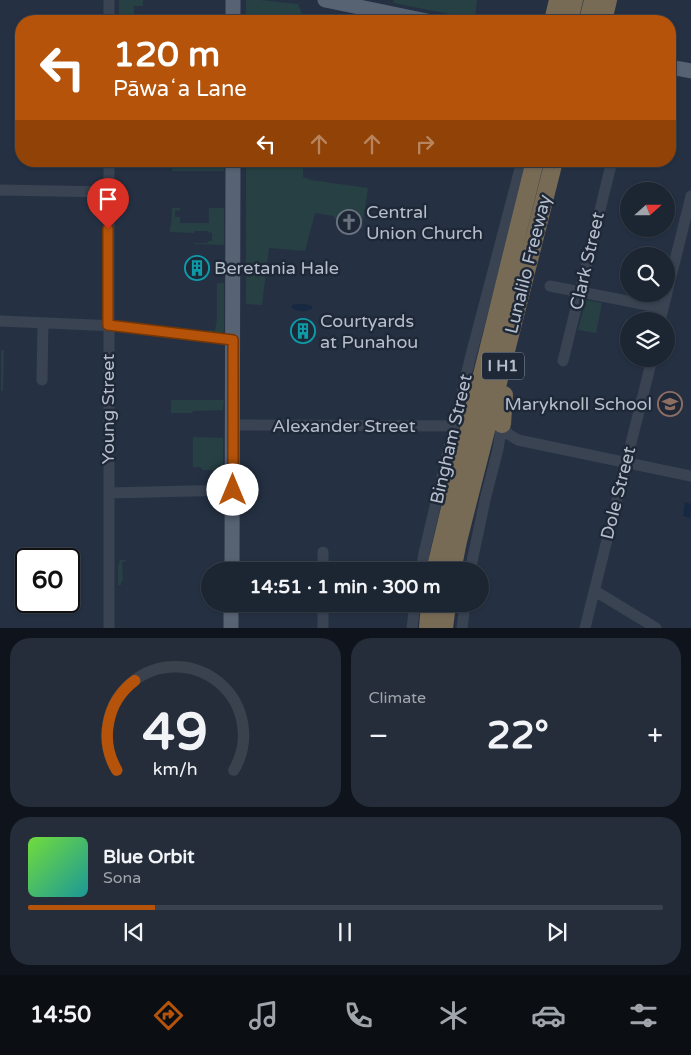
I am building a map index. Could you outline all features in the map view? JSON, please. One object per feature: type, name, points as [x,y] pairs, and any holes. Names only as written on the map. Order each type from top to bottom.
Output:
[{"type":"highway","points":[[556,15],[574,0]]},
{"type":"highway","points":[[589,15],[593,0]]},
{"type":"highway","points":[[605,15],[608,0]]},
{"type":"highway","name":"Lunalilo Freeway","points":[[437,562],[534,167]]},
{"type":"highway","name":"Lunalilo Freeway","points":[[454,562],[552,167]]},
{"type":"highway","points":[[502,424],[514,321]]},
{"type":"highway","points":[[428,628],[429,612]]},
{"type":"highway","points":[[444,628],[446,612]]},
{"type":"main road","points":[[233,0],[233,15]]},
{"type":"main road","points":[[325,0],[398,15]]},
{"type":"main road","points":[[676,68],[691,71]]},
{"type":"main road","points":[[232,562],[233,167]]},
{"type":"main road","points":[[231,612],[231,628]]},
{"type":"street","points":[[109,0],[109,15]]},
{"type":"street","name":"Young Street","points":[[109,167],[109,628]]},
{"type":"street","name":"Bingham Street","points":[[422,562],[470,359],[520,167]]},
{"type":"street","name":"Clark Street","points":[[563,361],[610,167]]},
{"type":"street","points":[[0,190],[109,192]]},
{"type":"street","points":[[662,312],[691,196]]},
{"type":"street","points":[[550,286],[663,308]]},
{"type":"street","points":[[0,321],[108,325],[233,340]]},
{"type":"street","points":[[42,323],[42,380]]},
{"type":"street","name":"Dole Street","points":[[585,628],[650,367]]},
{"type":"street","points":[[502,424],[508,434],[518,440],[691,476]]},
{"type":"street","points":[[472,562],[502,424]]},
{"type":"street","name":"Alexander Street","points":[[233,425],[454,426]]},
{"type":"street","points":[[498,449],[518,440]]},
{"type":"street","points":[[109,493],[233,490]]},
{"type":"street","points":[[323,552],[323,562]]},
{"type":"street","points":[[595,591],[656,628]]},
{"type":"street","points":[[323,612],[323,628]]},
{"type":"street","points":[[412,628],[414,612]]},
{"type":"street","points":[[462,628],[464,612]]},
{"type":"green space","points":[[119,0],[143,0],[143,6],[134,6],[134,15],[119,15]]},
{"type":"green space","points":[[246,0],[260,0],[298,4],[303,15],[246,15]]},
{"type":"green space","points":[[394,0],[477,0],[475,15],[454,15],[393,3]]},
{"type":"green space","points":[[172,167],[224,167],[224,171],[172,171]]},
{"type":"green space","points":[[246,167],[303,167],[303,177],[311,180],[368,188],[362,228],[345,228],[333,216],[315,213],[305,251],[269,248],[262,305],[246,304]]},
{"type":"green space","points":[[172,208],[180,208],[180,210],[175,211],[175,217],[180,217],[180,223],[209,223],[209,208],[224,208],[224,245],[194,244],[212,241],[212,233],[208,231],[195,231],[194,233],[170,232]]},
{"type":"green space","points":[[217,283],[224,283],[223,333],[175,328],[215,331]]},
{"type":"green space","points":[[586,300],[602,303],[596,333],[578,330]]},
{"type":"green space","points":[[1,350],[4,350],[3,391],[1,391]]},
{"type":"green space","points":[[171,400],[224,400],[223,410],[171,413]]},
{"type":"green space","points":[[193,437],[223,438],[223,488],[213,488],[213,470],[202,470],[201,467],[193,467]]},
{"type":"green space","points":[[120,560],[126,561],[122,562],[123,581],[121,581],[121,585],[118,585],[118,566]]},
{"type":"water","points":[[292,305],[312,306],[312,309],[302,311],[292,308]]},
{"type":"water","points":[[685,502],[691,504],[690,518],[683,516]]},
{"type":"place","name":"Central Union Church","points":[[349,222]]},
{"type":"place","name":"Beretania Hale","points":[[197,268]]},
{"type":"place","name":"Courtyards at Punahou","points":[[303,331]]},
{"type":"place","name":"Maryknoll School","points":[[670,404]]},
{"type":"route","points":[[108,229],[108,325],[233,340],[233,490]]}]
